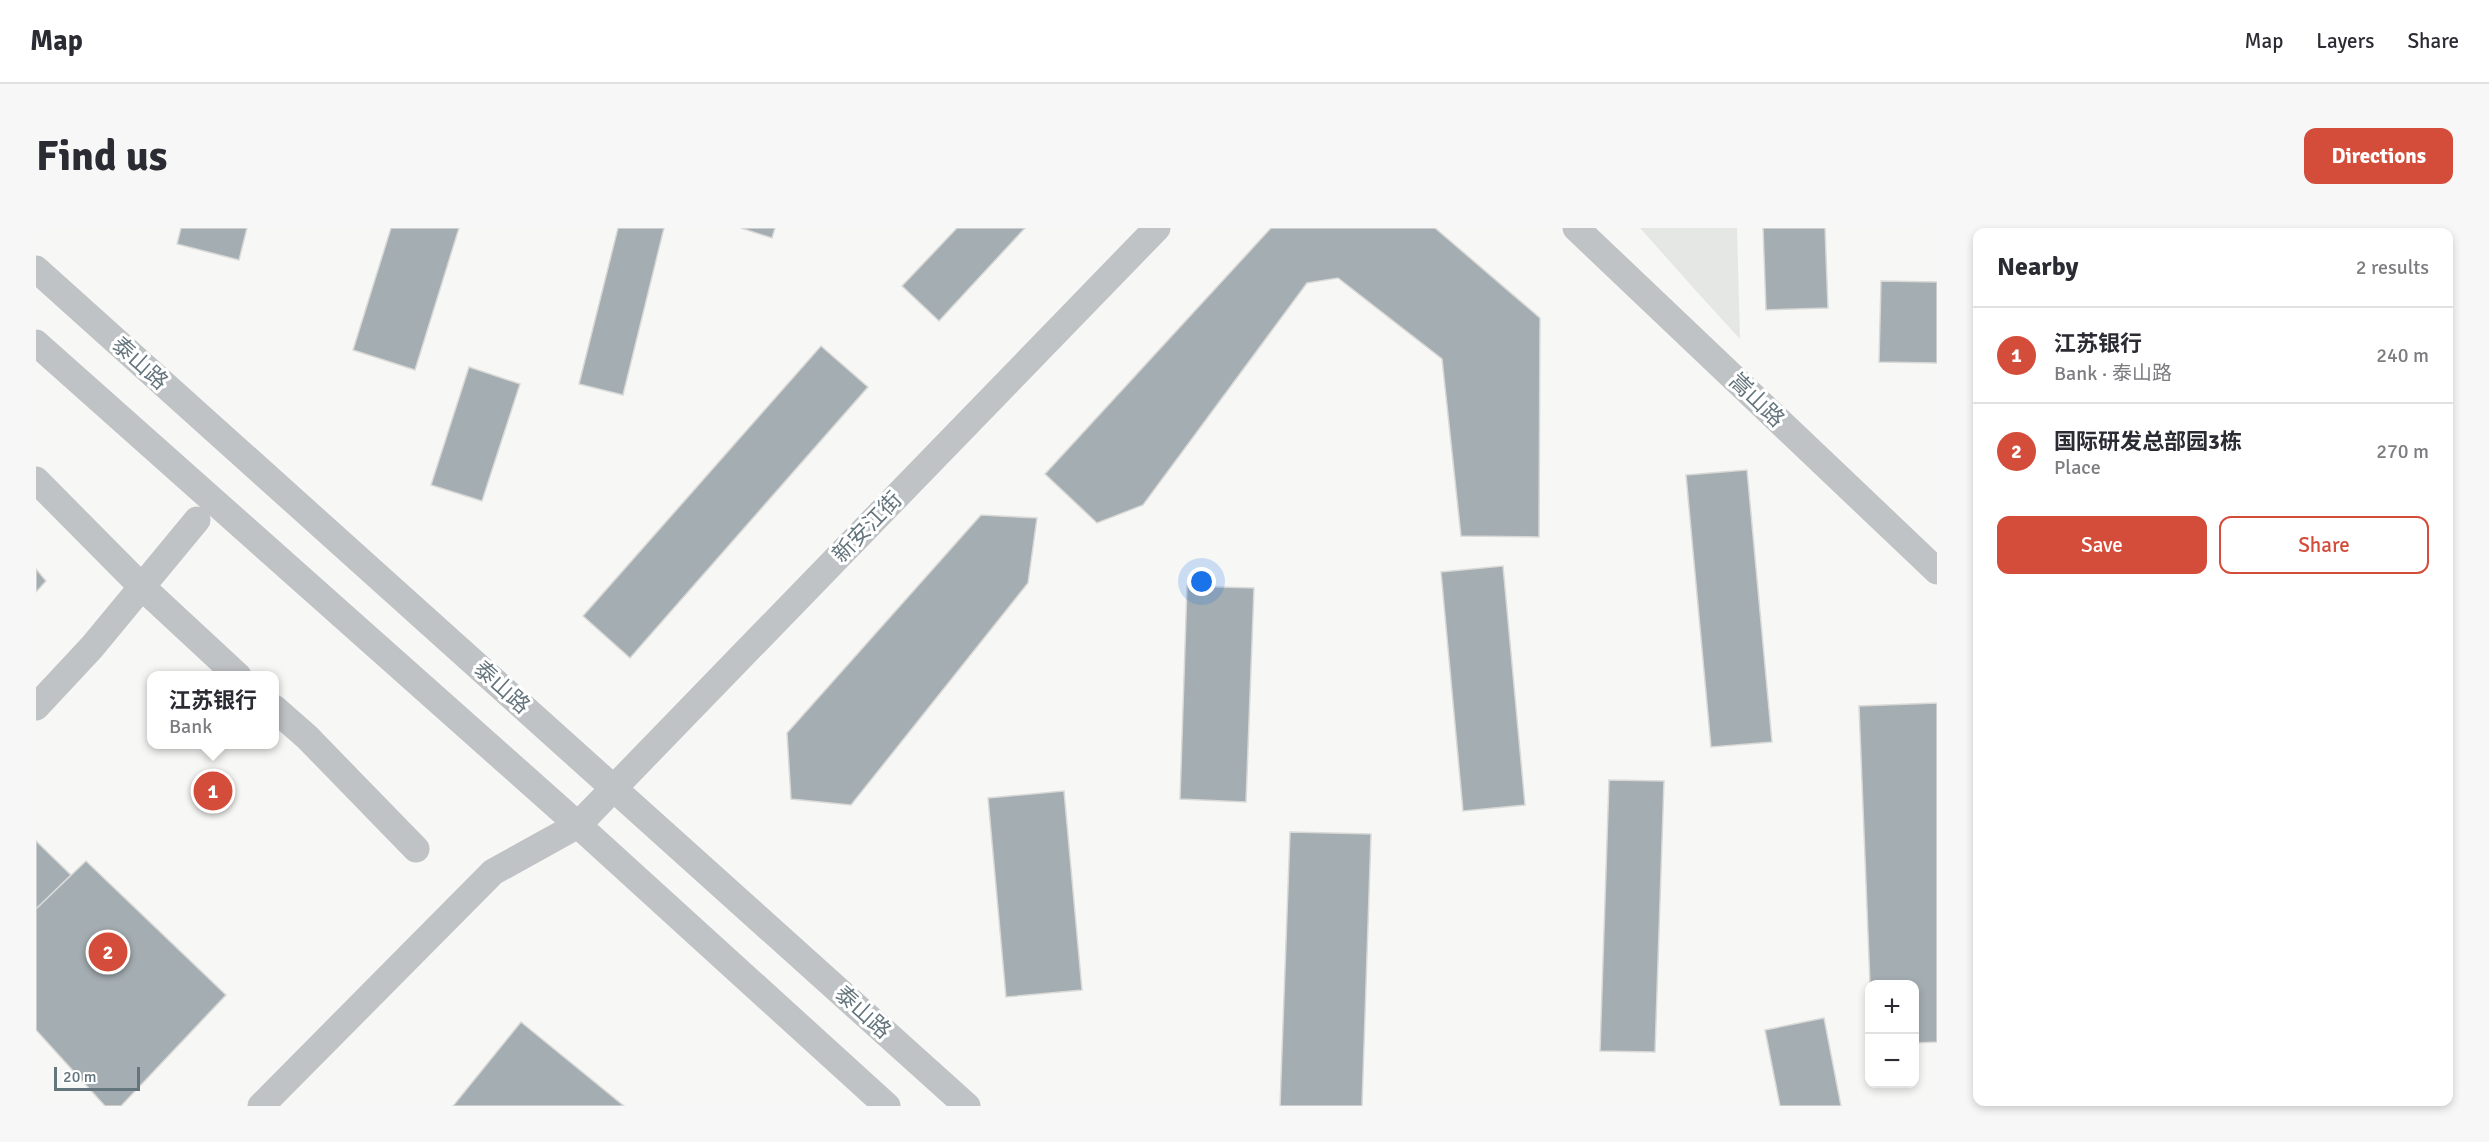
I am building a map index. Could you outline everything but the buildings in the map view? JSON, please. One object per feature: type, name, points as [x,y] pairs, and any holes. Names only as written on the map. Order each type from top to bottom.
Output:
[{"type":"street","name":"新安江街","points":[[261,1106],[493,872],[578,825],[1157,228]]},
{"type":"street","name":"嵩山路","points":[[1576,228],[1937,571]]},
{"type":"street","name":"泰山路","points":[[36,269],[967,1106]]},
{"type":"street","points":[[36,343],[578,825],[887,1106]]},
{"type":"street","points":[[36,480],[141,586],[234,671]]},
{"type":"street","points":[[36,707],[92,647],[196,520]]},
{"type":"street","points":[[279,712],[307,737],[416,849]]},
{"type":"shaded area","points":[[1640,228],[1737,228],[1740,339],[1698,293]]},
{"type":"place","name":"江苏银行","points":[[213,791]]},
{"type":"place","name":"国际研发总部园3栋","points":[[108,952]]}]
